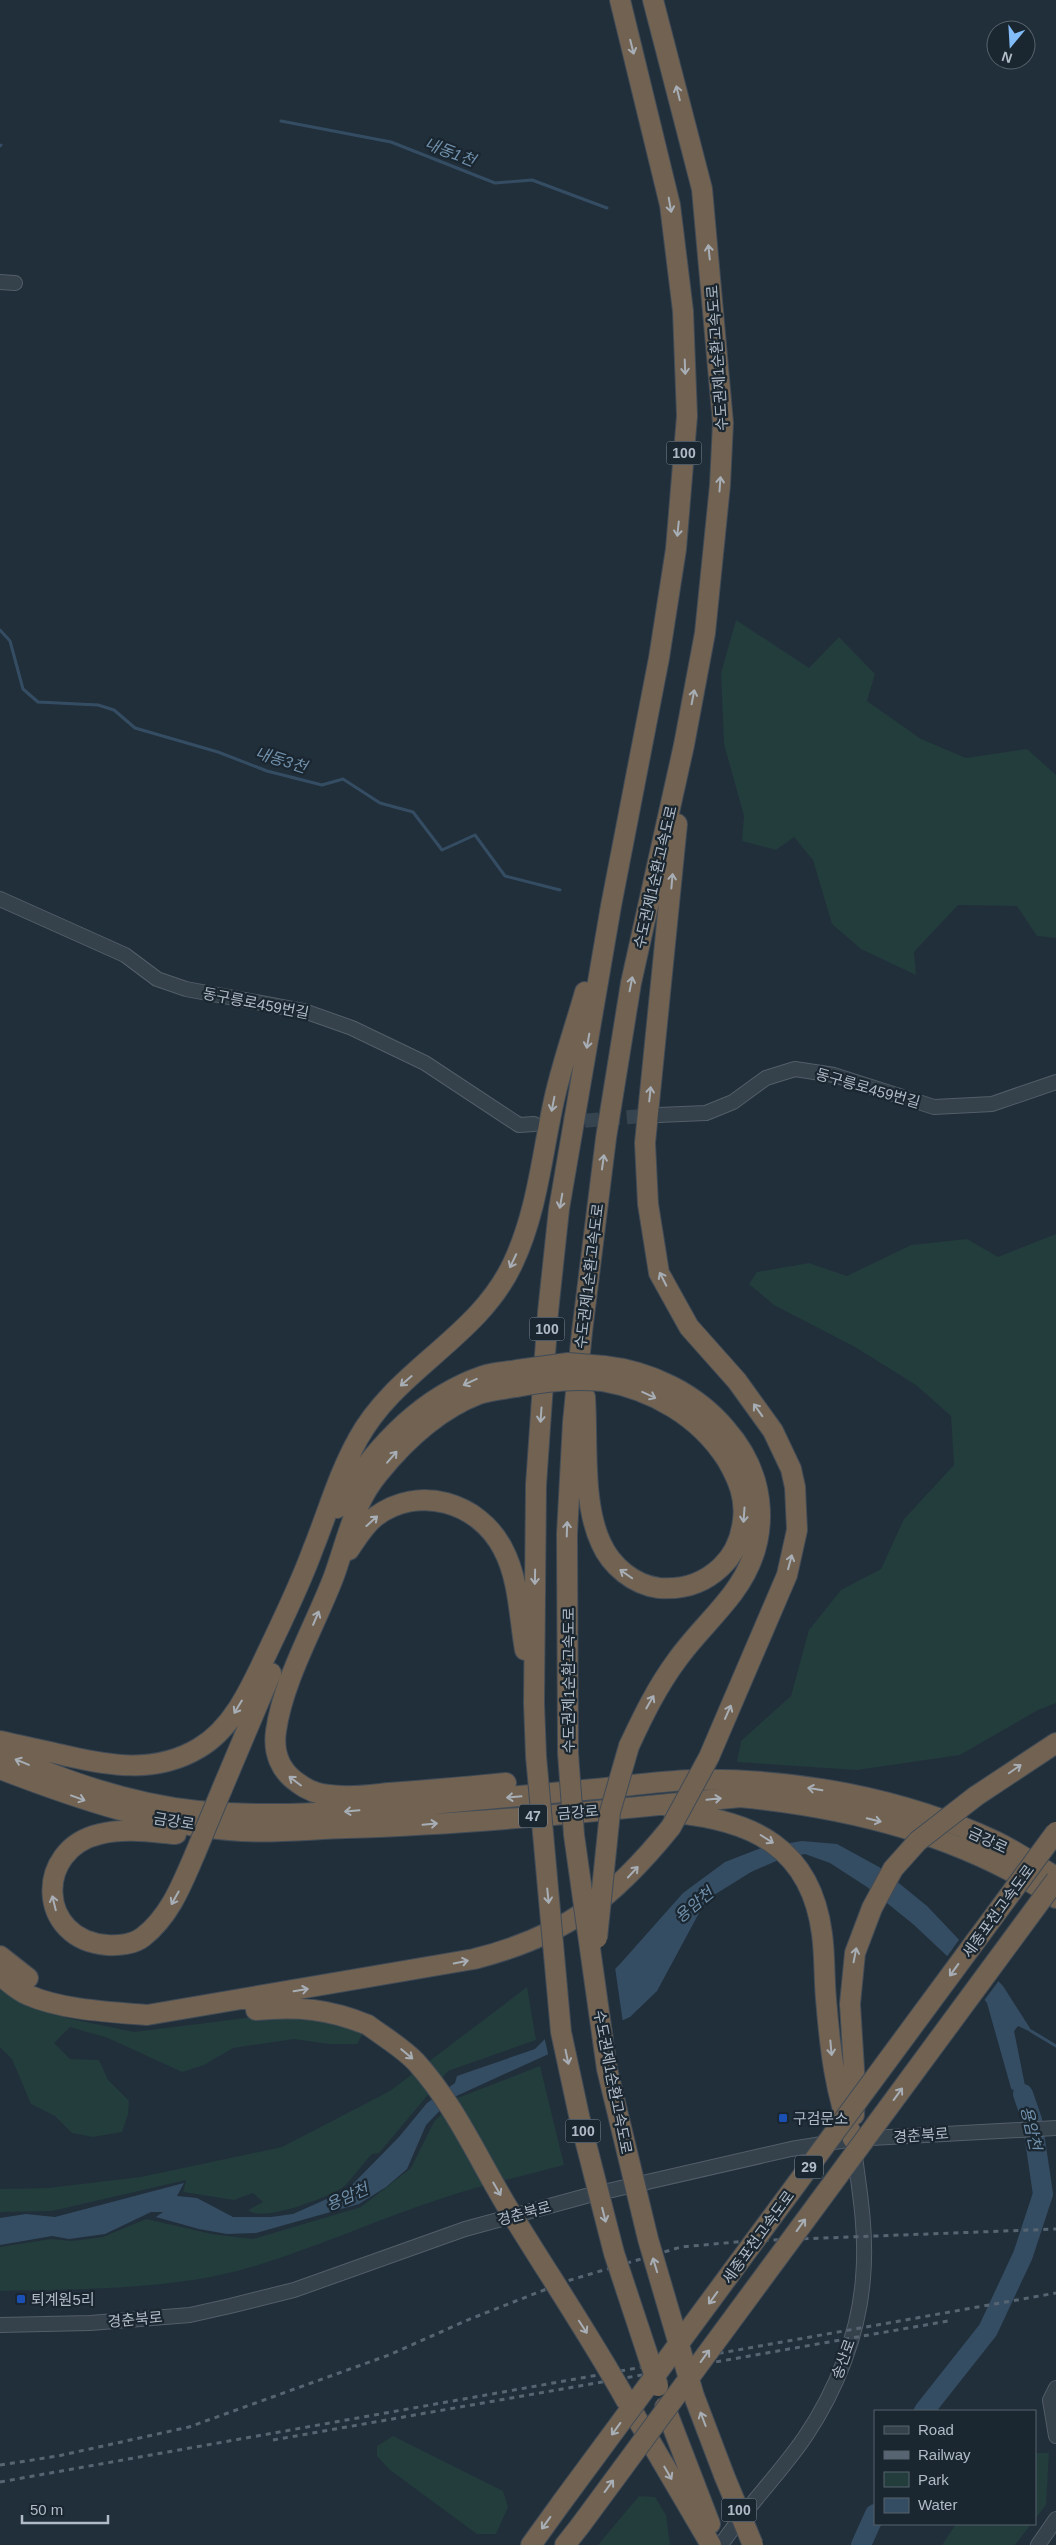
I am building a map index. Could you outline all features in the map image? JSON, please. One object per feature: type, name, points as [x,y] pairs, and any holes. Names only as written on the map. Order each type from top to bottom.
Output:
[{"type":"highway","name":"수도권제1순환고속도로","points":[[620,0],[670,204],[684,311],[687,416],[676,549],[659,658],[611,906],[559,1209],[548,1312],[536,1485],[534,1702],[536,1756],[561,2032],[580,2120],[614,2253],[697,2509],[719,2545]]},
{"type":"highway","name":"수도권제1순환고속도로","points":[[654,0],[702,189],[724,422],[720,485],[705,633],[684,745],[631,983],[606,1138],[582,1332],[573,1422],[567,1534],[568,1753],[574,1835],[606,2061],[617,2115],[648,2239],[694,2396],[753,2545]]},
{"type":"highway","points":[[147,2015],[441,1966],[524,1945],[556,1930],[602,1900],[624,1881],[671,1827],[709,1757],[787,1575],[797,1530],[798,1510],[791,1469],[773,1431],[737,1381],[689,1326],[659,1273],[654,1253],[645,1177],[646,1143],[668,929],[684,745]]},
{"type":"highway","points":[[0,1741],[87,1761],[125,1766],[153,1764],[176,1758],[202,1747],[232,1718],[251,1686],[292,1601],[314,1549],[334,1488],[374,1413],[398,1387],[469,1326],[493,1298],[512,1265],[529,1225],[555,1094],[611,906]]},
{"type":"highway","points":[[582,1332],[589,1481],[595,1523],[600,1542],[616,1565],[638,1581],[653,1587],[674,1589],[701,1581],[726,1563],[736,1548],[742,1532],[745,1510],[743,1494],[734,1471],[712,1438],[676,1408],[648,1393],[603,1374]]},
{"type":"highway","points":[[314,1549],[368,1461],[418,1413],[441,1397],[484,1376],[516,1379],[580,1379],[628,1370],[657,1380],[702,1405],[734,1437],[751,1470],[761,1503],[759,1534],[746,1572],[734,1592],[702,1629],[661,1683],[647,1706],[629,1746],[610,1812],[593,1972]]},
{"type":"highway","points":[[516,1379],[479,1394],[422,1428],[401,1447],[367,1490],[351,1524],[334,1576],[292,1677],[276,1732],[279,1761],[289,1776],[307,1789],[328,1796],[349,1796],[646,1773],[689,1780]]},
{"type":"highway","points":[[334,1576],[367,1525],[392,1508],[409,1502],[440,1501],[455,1504],[470,1512],[493,1534],[503,1549],[511,1568],[516,1587],[534,1702]]},
{"type":"highway","points":[[292,1601],[270,1674],[222,1789],[195,1854],[165,1915],[141,1938],[128,1944],[113,1946],[85,1941],[66,1927],[55,1908],[52,1883],[59,1864],[74,1845],[99,1834],[128,1830],[217,1839],[292,1841],[404,1826]]},
{"type":"highway","points":[[0,1736],[28,1748]]},
{"type":"highway","points":[[853,2139],[855,2085],[850,2004],[855,1953],[872,1908],[893,1868],[918,1841],[976,1796],[1056,1743]]},
{"type":"highway","name":"금강로","points":[[0,1753],[53,1774],[123,1797],[198,1811],[255,1814],[337,1813],[689,1780],[772,1784],[848,1794],[911,1809],[998,1842],[1056,1879]]},
{"type":"highway","name":"금강로","points":[[0,1769],[86,1801],[125,1812],[187,1824],[242,1831],[404,1826],[740,1797],[818,1807],[870,1818],[935,1837],[994,1864],[1056,1898]]},
{"type":"highway","points":[[624,1808],[706,1815],[738,1823],[778,1846],[792,1859],[815,1904],[822,1934],[832,2061],[840,2107],[853,2139]]},
{"type":"highway","name":"세종포천고속도로","points":[[531,2545],[1056,1832]]},
{"type":"highway","points":[[998,1842],[1056,1864]]},
{"type":"highway","name":"세종포천고속도로","points":[[565,2545],[1056,1879]]},
{"type":"highway","points":[[0,1956],[48,1993],[97,2010]]},
{"type":"highway","points":[[0,1975],[26,1994],[41,2000],[97,2010],[147,2015],[280,2007],[316,2009],[342,2015],[368,2025],[415,2061],[430,2079],[459,2122],[544,2267],[593,2341],[626,2400],[697,2509],[711,2545]]},
{"type":"street","points":[[0,282],[15,283]]},
{"type":"street","name":"동구릉로459번길","points":[[0,899],[125,955],[157,980],[186,989],[304,1011],[352,1028],[425,1063],[519,1125],[534,1124]]},
{"type":"street","name":"동구릉로459번길","points":[[658,1115],[706,1113],[733,1102],[766,1078],[794,1069],[834,1076],[934,1107],[992,1104],[1056,1082]]},
{"type":"street","name":"경춘북로","points":[[0,2325],[90,2323],[190,2315],[294,2290],[465,2229],[586,2196],[791,2149],[853,2139],[1056,2128]]},
{"type":"street","name":"송산로","points":[[719,2545],[805,2437],[832,2388],[848,2349],[858,2313],[864,2271],[863,2218],[853,2139]]},
{"type":"street","points":[[1056,2388],[1050,2400],[1056,2436]]},
{"type":"street","points":[[1038,2545],[1056,2519]]},
{"type":"green space","points":[[736,620],[809,668],[839,637],[875,674],[867,701],[921,739],[966,758],[1027,749],[1056,775],[1056,938],[1037,936],[1017,906],[958,905],[914,952],[916,975],[861,949],[832,924],[813,860],[794,837],[776,850],[742,841],[744,816],[724,744],[721,673]]},
{"type":"green space","points":[[1056,1234],[1056,1703],[1038,1710],[960,1755],[857,1770],[737,1762],[741,1741],[791,1696],[809,1630],[841,1590],[881,1569],[904,1519],[954,1465],[951,1416],[916,1385],[855,1347],[774,1305],[749,1284],[757,1272],[809,1263],[847,1276],[911,1245],[967,1239],[998,1257]]},
{"type":"green space","points":[[0,1986],[15,1999],[67,2018],[134,2032],[287,2013],[341,2024],[363,2033],[357,2044],[329,2044],[294,2039],[233,2048],[204,2065],[182,2072],[108,2038],[70,2027],[54,2043],[70,2059],[99,2060],[108,2080],[129,2101],[128,2114],[122,2132],[93,2137],[72,2133],[55,2116],[31,2104],[12,2059],[0,2047]]},
{"type":"green space","points":[[527,1987],[536,2040],[448,2071],[379,2153],[372,2154],[349,2182],[342,2188],[309,2203],[280,2211],[255,2213],[248,2210],[263,2202],[253,2193],[234,2200],[183,2192],[186,2180],[52,2211],[0,2212],[0,2189],[48,2188],[141,2177],[282,2147],[390,2091]]},
{"type":"green space","points":[[540,2066],[564,2165],[455,2194],[291,2254],[213,2277],[152,2285],[90,2289],[0,2291],[0,2247],[51,2239],[72,2241],[103,2237],[146,2219],[212,2234],[253,2239],[361,2207],[411,2168],[434,2122],[455,2099]]},
{"type":"green space","points":[[393,2436],[503,2491],[508,2507],[496,2534],[477,2534],[390,2470],[377,2456],[377,2446]]},
{"type":"green space","points":[[1036,2453],[1049,2453],[1046,2505],[1036,2518]]},
{"type":"green space","points":[[639,2496],[655,2497],[666,2515],[670,2545],[598,2545]]},
{"type":"green space","points":[[955,2525],[1030,2525],[1015,2545],[942,2545]]},
{"type":"water","points":[[802,1841],[837,1844],[879,1867],[927,1906],[1003,1986],[1033,2033],[1018,2026],[1014,2031],[1032,2120],[1011,2088],[987,2003],[962,1970],[913,1924],[867,1887],[830,1863],[805,1854],[783,1858],[751,1872],[706,1900],[657,1991],[630,2017],[452,2098],[426,2125],[407,2169],[386,2187],[359,2204],[256,2233],[227,2234],[199,2229],[156,2217],[163,2212],[151,2212],[105,2234],[69,2239],[52,2236],[0,2245],[0,2218],[26,2214],[55,2217],[184,2183],[177,2196],[197,2198],[233,2217],[271,2217],[293,2214],[347,2190],[399,2137],[427,2103],[455,2083],[457,2076],[535,2049],[620,1964],[683,1893],[725,1862],[761,1848]]},
{"type":"pier","points":[[961,1937],[1000,1979],[983,2002],[960,1971],[946,1958]]},
{"type":"pier","points":[[615,1967],[623,2023],[549,2058],[544,2036]]},
{"type":"pier","points":[[1028,2089],[1034,2119],[1032,2122],[1010,2090]]},
{"type":"waterway","name":"내동1천","points":[[281,121],[391,142],[495,183],[532,180],[607,208]]},
{"type":"waterway","name":"내동3천","points":[[0,630],[10,641],[23,689],[38,702],[98,705],[114,710],[135,728],[218,752],[267,771],[322,785],[343,779],[380,803],[413,812],[442,850],[475,835],[505,876],[560,890]]},
{"type":"waterway","points":[[1031,2031],[1056,2046]]},
{"type":"waterway","name":"용암천","points":[[925,2410],[988,2330],[1023,2255],[1043,2194],[1032,2120],[1023,2094]]},
{"type":"waterway","name":"용암천","points":[[861,2545],[874,2516]]},
{"type":"tunnel","points":[[543,1124],[656,1115]]},
{"type":"railway","points":[[0,2465],[58,2456],[189,2427],[389,2355],[470,2319],[567,2281],[681,2247],[747,2241],[1056,2229]]},
{"type":"railway","points":[[0,2482],[1056,2293]]},
{"type":"railway","points":[[273,2440],[948,2321]]},
{"type":"place","name":"구검문소","points":[[783,2118]]},
{"type":"place","name":"퇴계원5리","points":[[21,2299]]}]
